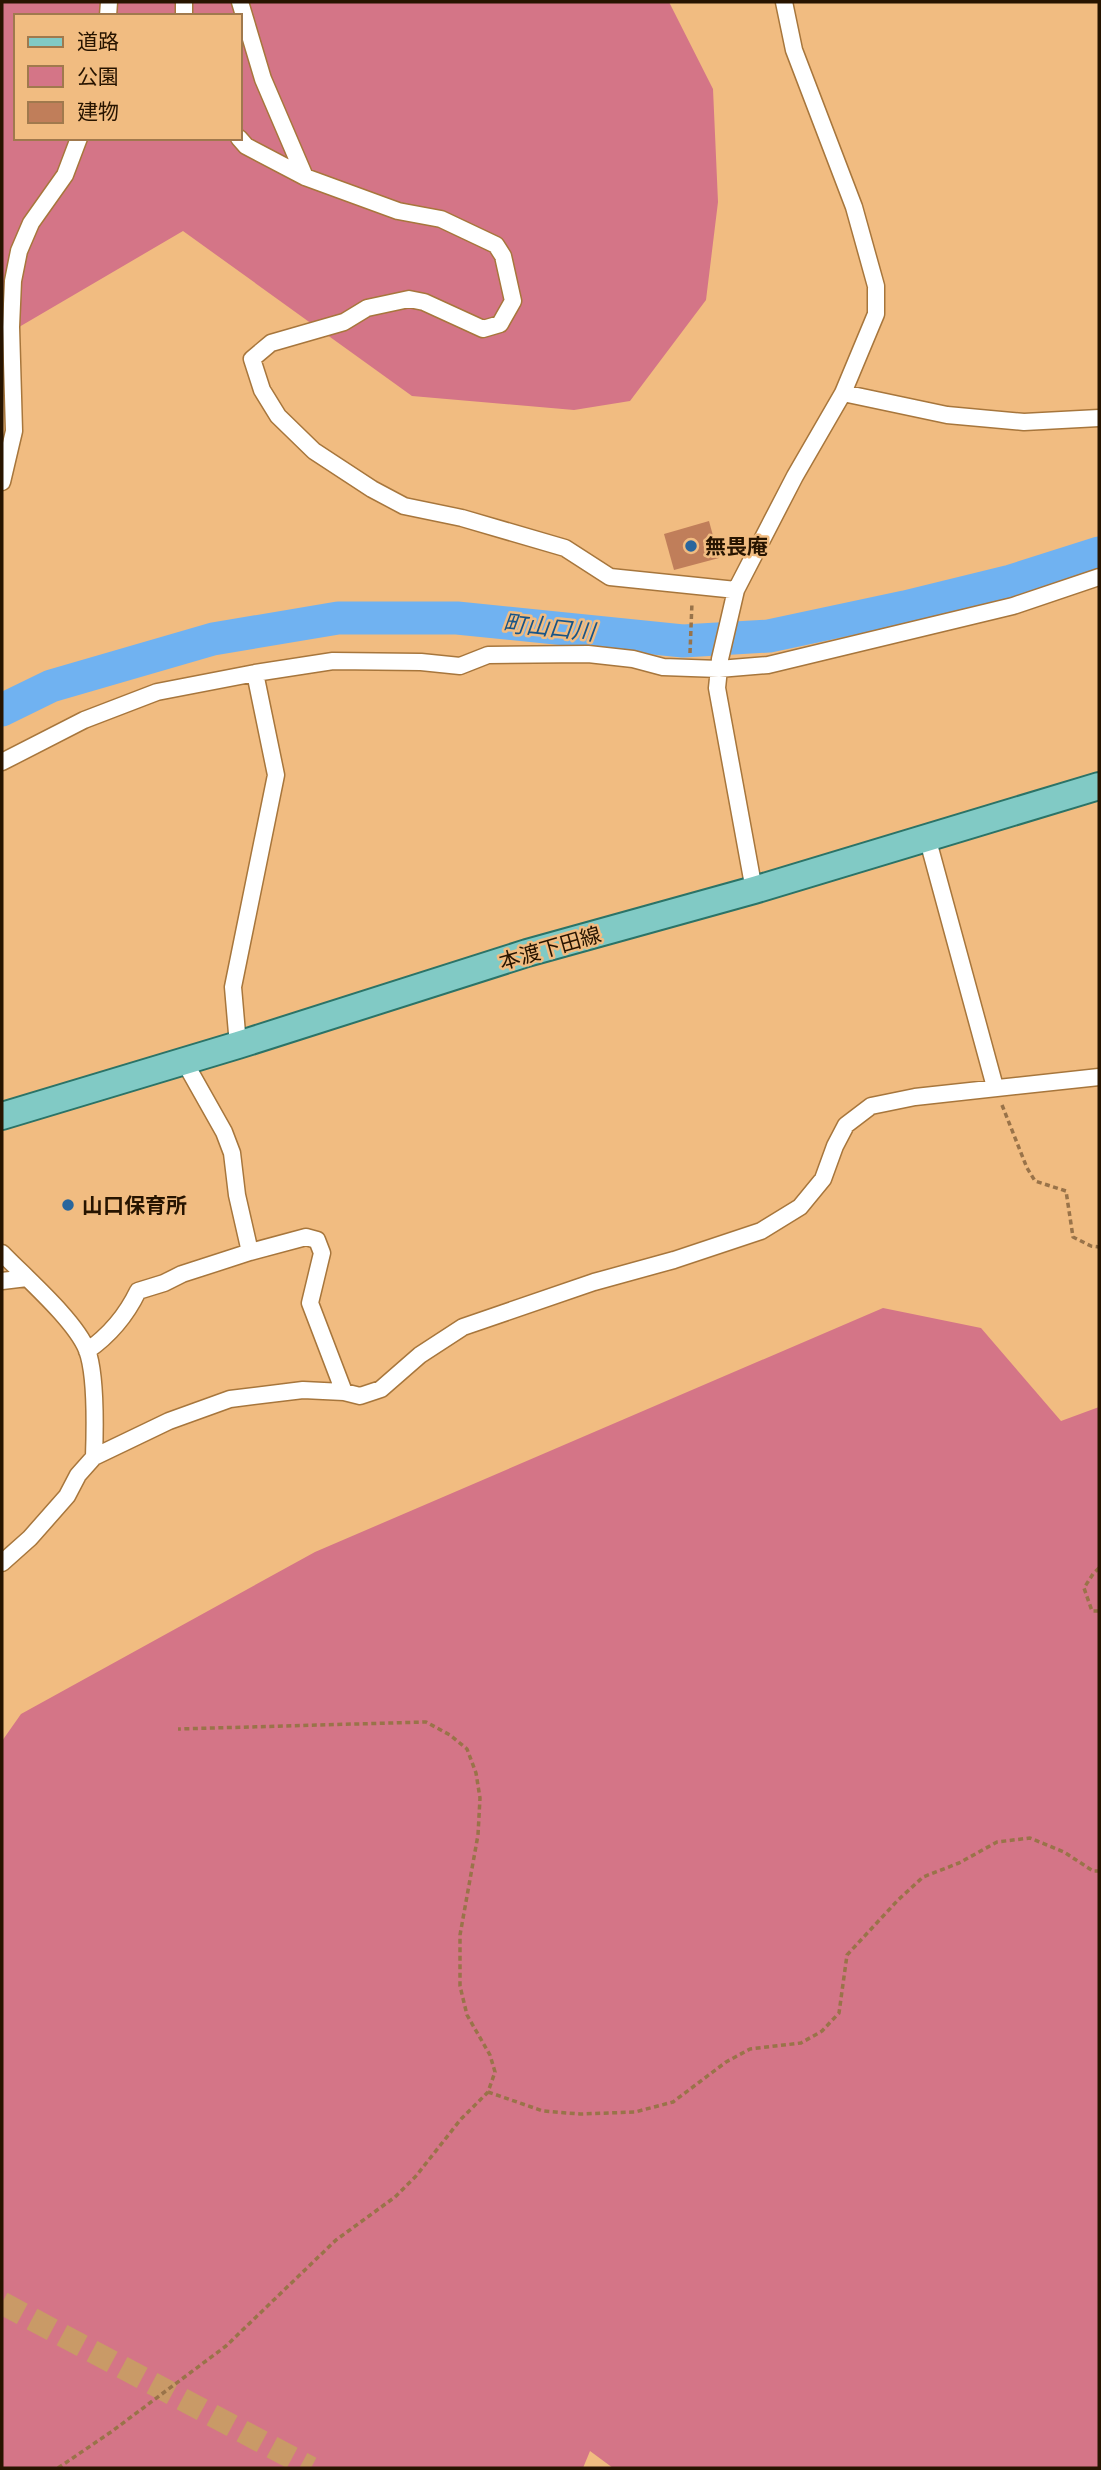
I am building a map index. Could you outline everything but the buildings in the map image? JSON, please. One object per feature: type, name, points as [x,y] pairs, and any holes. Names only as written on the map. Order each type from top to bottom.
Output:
[{"type":"main road","name":"本渡下田線","points":[[2,1116],[238,1045],[527,953],[754,890],[1099,786]]},
{"type":"street","points":[[240,2],[262,79],[305,177]]},
{"type":"street","points":[[754,890],[717,688],[720,664],[736,590],[795,476],[843,393],[876,314],[876,286],[854,207],[794,50],[785,2]]},
{"type":"street","points":[[2,482],[14,431],[11,327],[13,281],[19,251],[32,223],[65,175],[78,140]]},
{"type":"street","points":[[241,140],[246,146],[305,177],[398,211],[441,219],[496,245],[503,256],[513,301],[500,324],[483,329],[424,302],[409,299],[367,308],[344,321],[271,343],[252,359],[262,390],[278,416],[314,451],[372,489],[404,506],[463,518],[565,548],[610,577],[736,590]]},
{"type":"street","points":[[843,393],[947,415],[985,419],[1024,422],[1099,418]]},
{"type":"street","points":[[3,758],[84,720],[157,692],[255,673],[333,661],[421,662],[460,666],[488,655],[563,654],[633,659],[663,667],[768,665],[1026,602],[1099,577]]},
{"type":"street","points":[[238,1045],[233,987],[276,775],[255,673]]},
{"type":"street","points":[[927,837],[995,1087]]},
{"type":"street","points":[[184,1061],[224,1132],[232,1153],[237,1195],[250,1252]]},
{"type":"street","points":[[2,1563],[30,1538],[67,1496],[78,1475],[94,1457],[169,1421],[230,1399],[303,1390],[344,1392],[360,1396],[381,1389],[420,1355],[463,1327],[594,1282],[674,1260],[761,1231],[800,1207],[823,1179],[846,1125],[871,1106],[915,1097],[1099,1077]]},
{"type":"street","points":[[88,1351],[108,1336],[130,1308],[138,1292],[182,1273],[306,1237],[317,1240],[321,1254],[310,1303],[344,1392]]},
{"type":"street","points":[[2,1253],[76,1331],[88,1351],[96,1420],[94,1457]]},
{"type":"street","points":[[2,1281],[27,1278]]},
{"type":"path","points":[[690,661],[692,604]]},
{"type":"path","points":[[995,1087],[1027,1168],[1035,1181],[1066,1191],[1073,1237],[1091,1247],[1099,1247]]},
{"type":"path","points":[[1099,1568],[1084,1588],[1092,1611],[1099,1611]]},
{"type":"path","points":[[58,2468],[226,2346],[336,2240],[395,2197],[416,2176],[461,2119],[488,2092],[495,2072],[491,2055],[467,2015],[460,1986],[460,1935],[476,1848],[480,1798],[476,1773],[467,1749],[450,1735],[426,1722],[178,1729]]},
{"type":"path","points":[[488,2092],[543,2111],[580,2114],[635,2112],[673,2102],[726,2062],[750,2049],[801,2043],[822,2031],[839,2013],[847,1955],[923,1877],[959,1863],[998,1842],[1031,1838],[1064,1853],[1093,1871],[1099,1871]]},
{"type":"green space","points":[[2,2],[669,2],[713,89],[718,202],[706,300],[630,401],[574,410],[412,396],[183,231],[2,337]]},
{"type":"green space","points":[[883,1308],[981,1328],[1061,1421],[1099,1407],[1099,2468],[613,2468],[590,2451],[583,2468],[2,2468],[2,1741],[21,1714],[315,1552]]},
{"type":"waterway","name":"町山口川","points":[[2,710],[51,686],[213,639],[338,618],[457,618],[683,641],[769,636],[1011,581],[1099,553]]},
{"type":"tunnel","points":[[2,2303],[311,2468]]},
{"type":"place","name":"無畏庵","points":[[691,546]]},
{"type":"place","name":"山口保育所","points":[[68,1205]]}]
